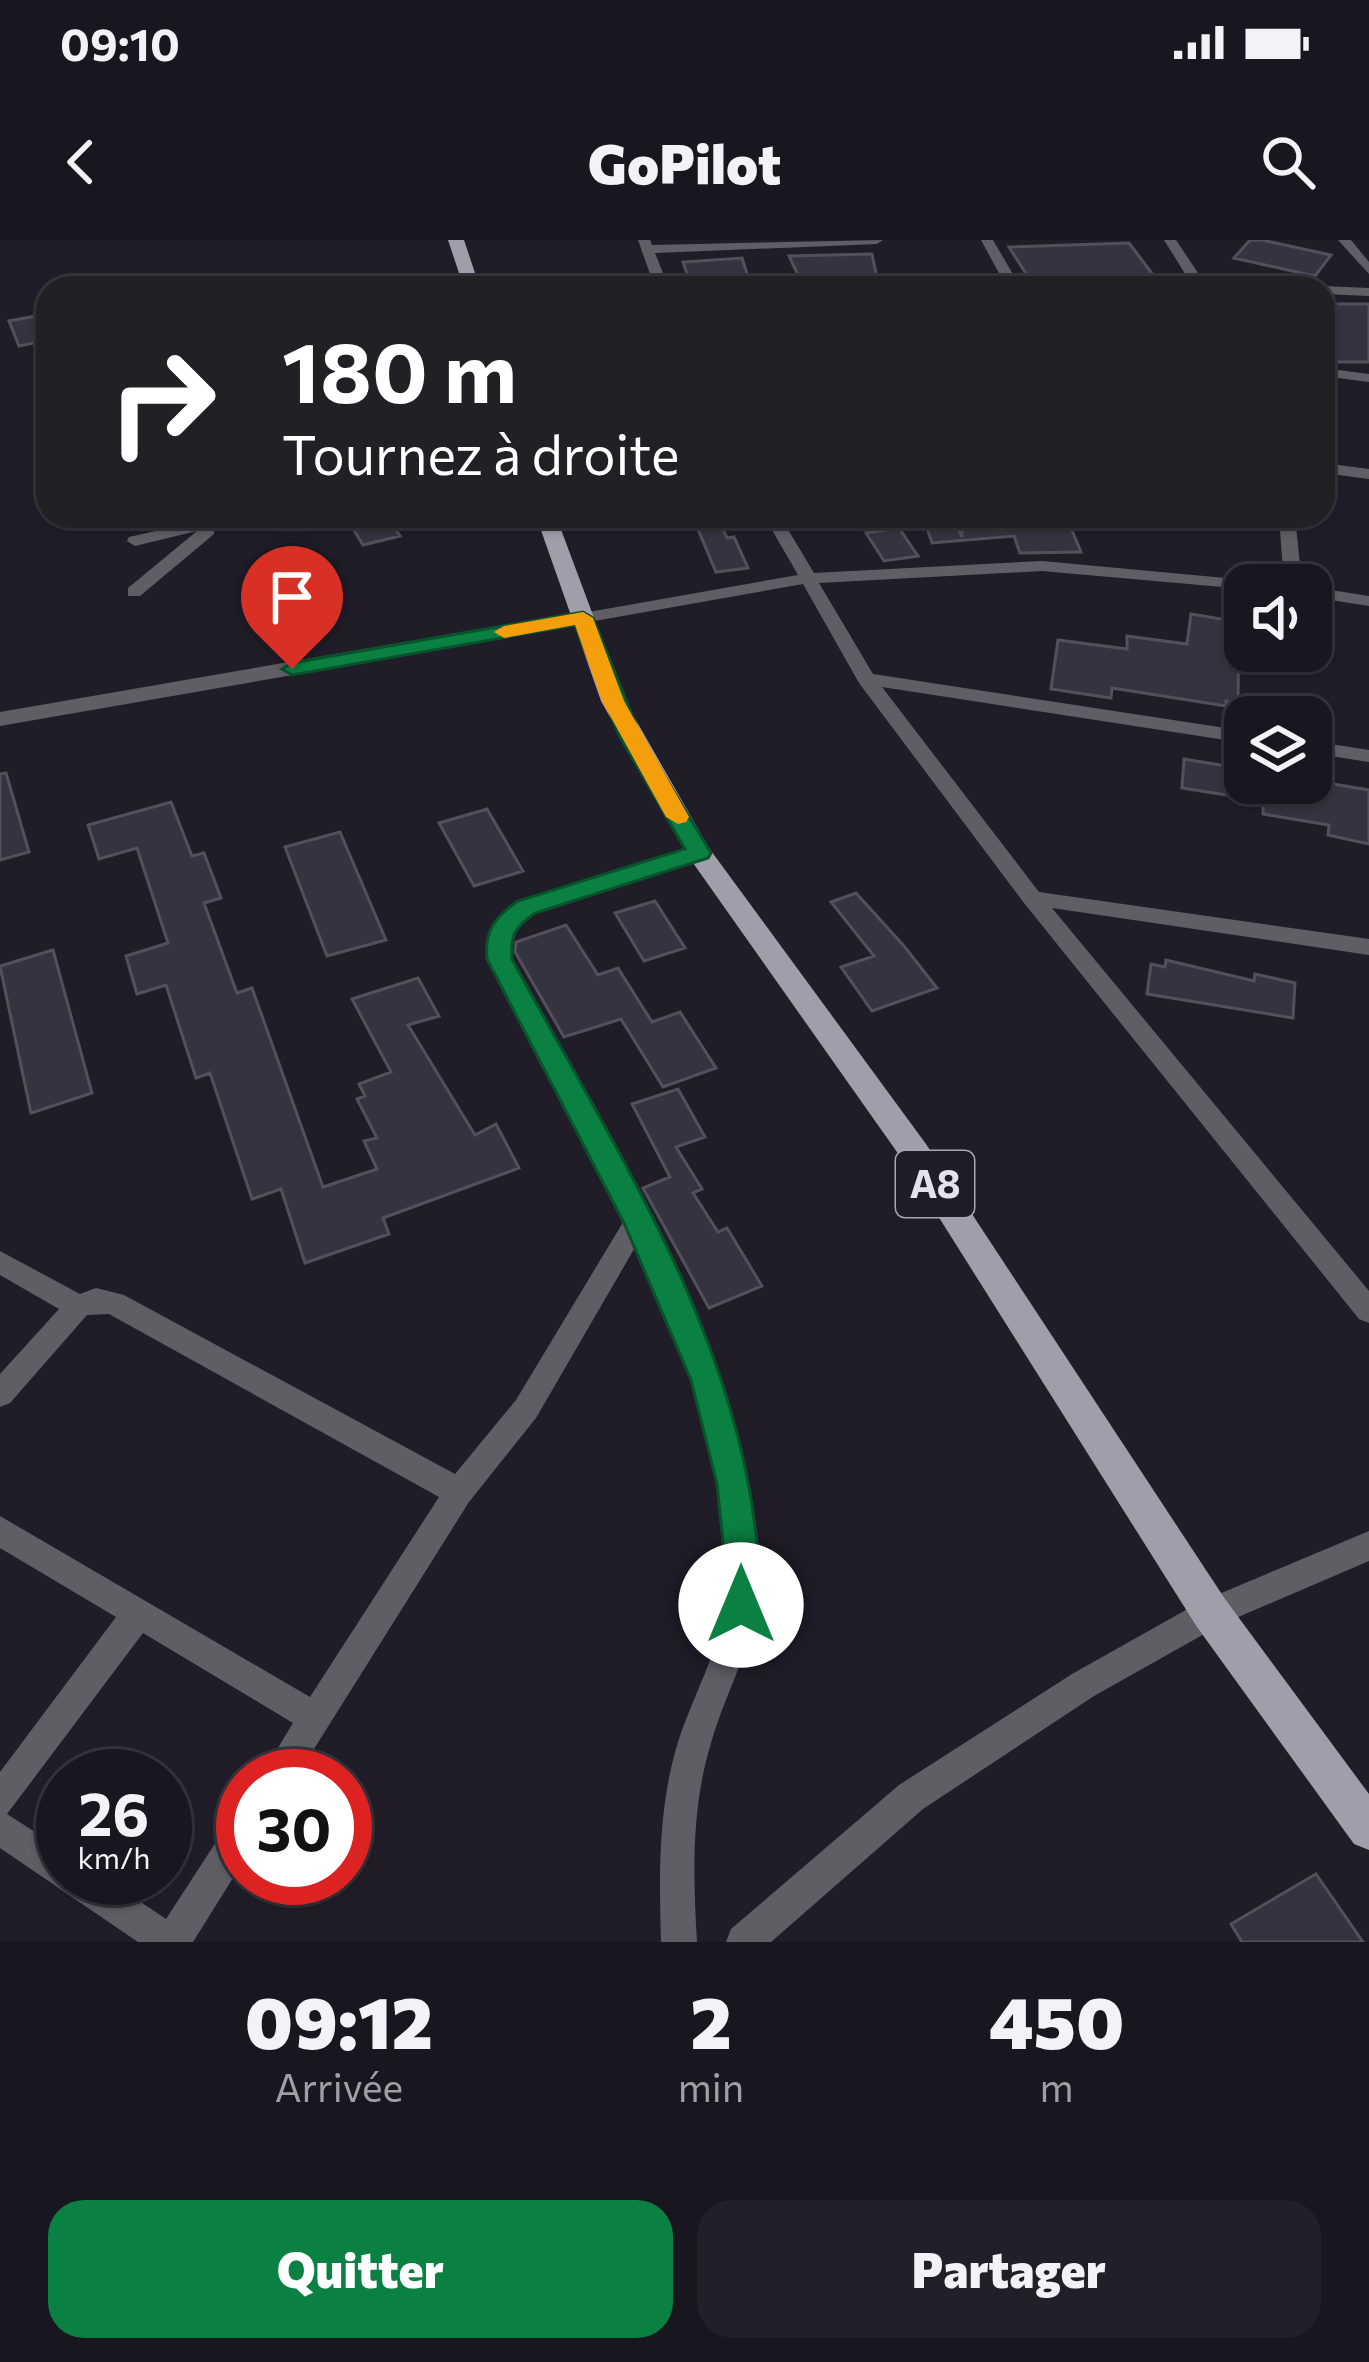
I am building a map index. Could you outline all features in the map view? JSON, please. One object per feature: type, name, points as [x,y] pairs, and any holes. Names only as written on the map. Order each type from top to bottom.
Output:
[{"type":"main road","points":[[456,240],[468,276]]},
{"type":"main road","name":"A8","points":[[550,528],[629,735],[699,853],[915,1153],[1211,1613],[1369,1828]]},
{"type":"street","points":[[658,276],[646,244],[877,240]]},
{"type":"street","points":[[987,240],[1007,276]]},
{"type":"street","points":[[1170,240],[1193,276]]},
{"type":"street","points":[[1343,240],[1369,269]]},
{"type":"street","points":[[1335,291],[1369,292]]},
{"type":"street","points":[[1335,374],[1369,378]]},
{"type":"street","points":[[1335,470],[1369,474]]},
{"type":"street","points":[[135,541],[196,528]]},
{"type":"street","points":[[134,592],[213,528]]},
{"type":"street","points":[[778,528],[866,679],[1032,898],[1369,1311]]},
{"type":"street","points":[[1288,528],[1291,564]]},
{"type":"street","points":[[0,719],[805,579],[1042,566],[1224,582]]},
{"type":"street","points":[[1332,595],[1369,601]]},
{"type":"street","points":[[866,679],[1224,734]]},
{"type":"street","points":[[1332,750],[1369,756]]},
{"type":"street","points":[[679,1942],[676,1870],[688,1764],[737,1630],[744,1580],[734,1484],[707,1380],[638,1220],[500,959],[498,939],[507,921],[526,907],[699,853]]},
{"type":"street","points":[[1032,898],[1369,947]]},
{"type":"street","points":[[295,1749],[459,1492],[526,1409],[638,1220]]},
{"type":"street","points":[[0,1262],[78,1306]]},
{"type":"street","points":[[0,1394],[78,1306],[96,1300],[114,1303],[459,1492]]},
{"type":"street","points":[[0,1531],[315,1718]]},
{"type":"street","points":[[744,1942],[911,1797],[1083,1684],[1211,1613],[1369,1546]]},
{"type":"street","points":[[0,1800],[139,1613]]},
{"type":"street","points":[[0,1828],[36,1852]]},
{"type":"street","points":[[114,1905],[170,1942],[216,1872]]},
{"type":"building","points":[[1250,240],[1331,255],[1315,276],[1234,258]]},
{"type":"building","points":[[1129,243],[1154,276],[1027,276],[1009,247]]},
{"type":"building","points":[[872,254],[877,276],[798,276],[789,256]]},
{"type":"building","points":[[742,258],[748,276],[688,276],[683,262]]},
{"type":"building","points":[[1335,304],[1369,304],[1369,362],[1335,362]]},
{"type":"building","points":[[36,316],[36,342],[19,346],[9,321]]},
{"type":"building","points":[[352,528],[394,528],[400,536],[363,545]]},
{"type":"building","points":[[697,528],[723,528],[727,538],[734,537],[748,568],[716,572]]},
{"type":"building","points":[[899,528],[918,556],[884,561],[866,533]]},
{"type":"building","points":[[927,528],[958,528],[962,537],[962,528],[1071,528],[1081,552],[1020,553],[1014,536],[932,543]]},
{"type":"building","points":[[1191,614],[1224,620],[1224,672],[1238,672],[1238,696],[1224,696],[1224,706],[1112,688],[1111,698],[1051,689],[1058,640],[1127,649],[1127,636],[1187,644]]},
{"type":"building","points":[[1184,759],[1224,766],[1224,795],[1182,788]]},
{"type":"building","points":[[6,773],[29,852],[0,860],[0,774]]},
{"type":"building","points":[[1332,784],[1369,790],[1369,844],[1328,835],[1329,825],[1263,814],[1263,804],[1332,804]]},
{"type":"building","points":[[171,802],[192,856],[204,853],[221,898],[204,903],[237,993],[252,988],[323,1187],[377,1169],[364,1141],[377,1138],[357,1099],[365,1096],[359,1084],[391,1072],[352,999],[418,978],[439,1016],[408,1025],[475,1135],[496,1124],[519,1168],[383,1218],[389,1234],[305,1263],[281,1189],[252,1199],[210,1073],[196,1078],[166,985],[137,994],[126,956],[168,943],[137,848],[99,859],[88,825]]},
{"type":"building","points":[[487,809],[523,871],[474,886],[439,823]]},
{"type":"building","points":[[340,832],[386,940],[327,956],[285,847]]},
{"type":"building","points":[[856,893],[937,988],[872,1011],[841,967],[874,956],[831,902]]},
{"type":"building","points":[[655,901],[685,948],[644,961],[615,913]]},
{"type":"building","points":[[566,925],[598,975],[618,968],[652,1022],[680,1012],[716,1068],[663,1087],[621,1019],[564,1037],[515,952],[516,942]]},
{"type":"building","points":[[53,950],[92,1093],[31,1113],[0,966]]},
{"type":"building","points":[[1166,960],[1254,981],[1255,974],[1295,983],[1293,1018],[1147,994],[1151,964],[1165,967]]},
{"type":"building","points":[[678,1089],[705,1137],[676,1147],[702,1189],[693,1193],[718,1232],[727,1228],[762,1286],[709,1308],[643,1188],[670,1177],[632,1104]]},
{"type":"building","points":[[1316,1874],[1363,1942],[1242,1942],[1231,1924]]},
{"type":"slow traffic","points":[[504,632],[583,618],[629,735],[678,817]]},
{"type":"route","points":[[292,669],[583,618],[629,735],[699,853],[526,907],[507,921],[498,939],[500,959],[638,1220],[707,1380],[734,1484],[744,1580],[741,1605]]}]
